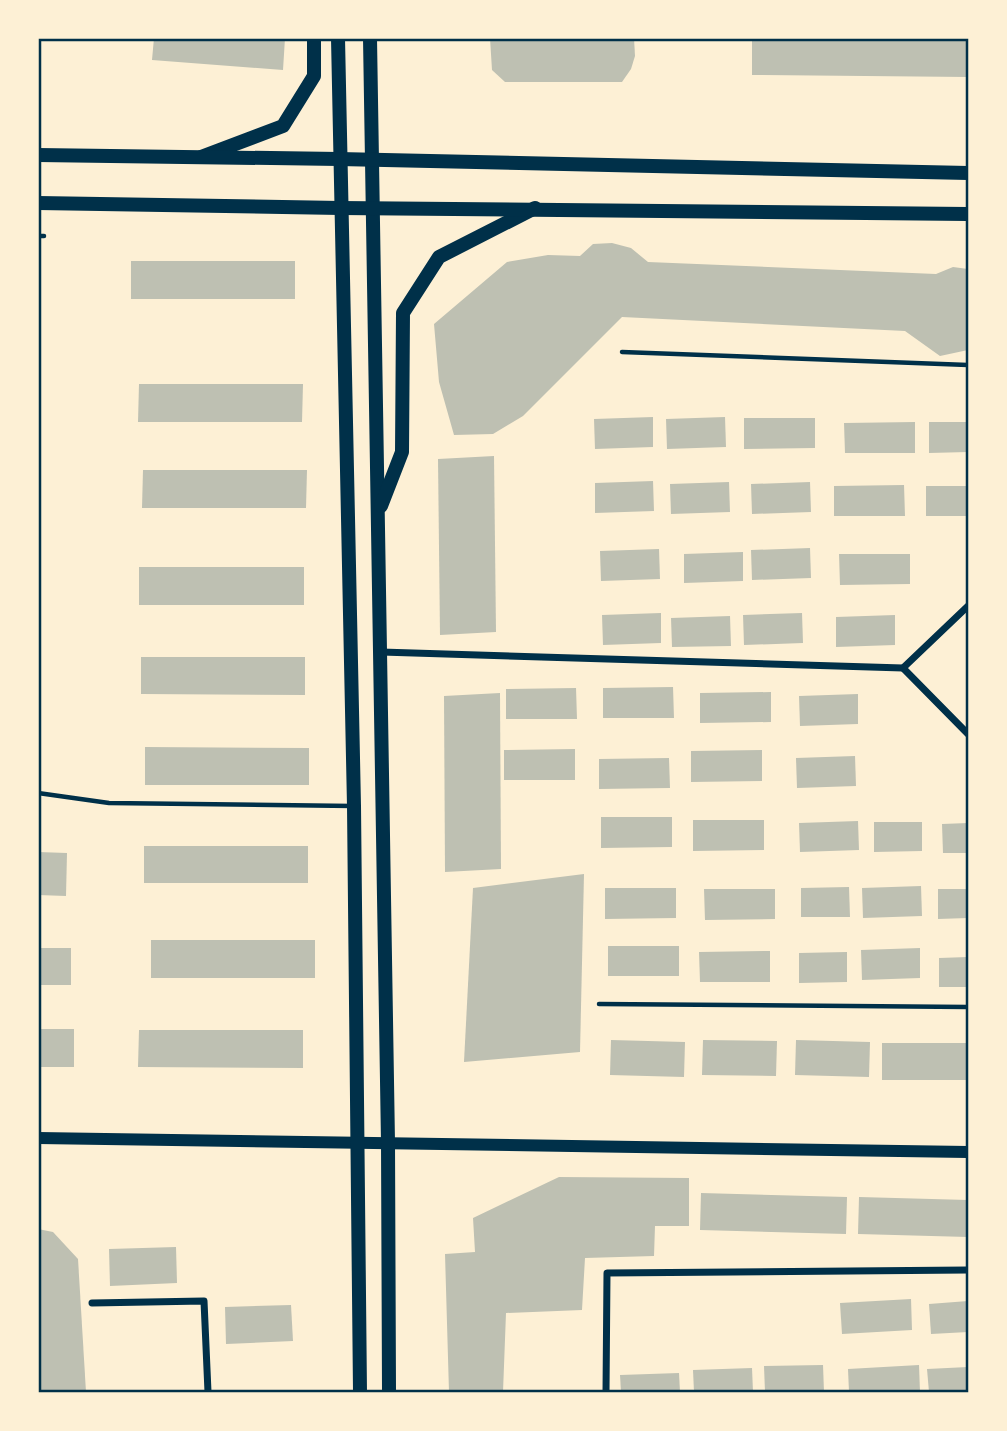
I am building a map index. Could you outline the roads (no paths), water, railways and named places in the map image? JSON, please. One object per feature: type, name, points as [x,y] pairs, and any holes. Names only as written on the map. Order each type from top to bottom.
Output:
[{"type":"main road","points":[[198,158],[283,127],[314,76],[314,38]]},
{"type":"main road","points":[[338,38],[338,159],[354,806],[360,1392]]},
{"type":"main road","points":[[370,38],[388,1142],[389,1392]]},
{"type":"main road","points":[[38,155],[968,173]]},
{"type":"main road","points":[[38,203],[968,214]]},
{"type":"main road","points":[[378,513],[402,452],[403,313],[439,257],[535,208]]},
{"type":"street","points":[[904,668],[968,606]]},
{"type":"street","points":[[381,652],[904,668],[968,734]]},
{"type":"street","points":[[38,1138],[968,1152]]},
{"type":"street","points":[[606,1392],[607,1273],[968,1270]]},
{"type":"street","points":[[92,1303],[204,1301],[208,1392]]},
{"type":"lane","points":[[622,352],[968,365]]},
{"type":"lane","points":[[38,793],[109,803],[354,806]]},
{"type":"lane","points":[[599,1004],[968,1007]]}]
